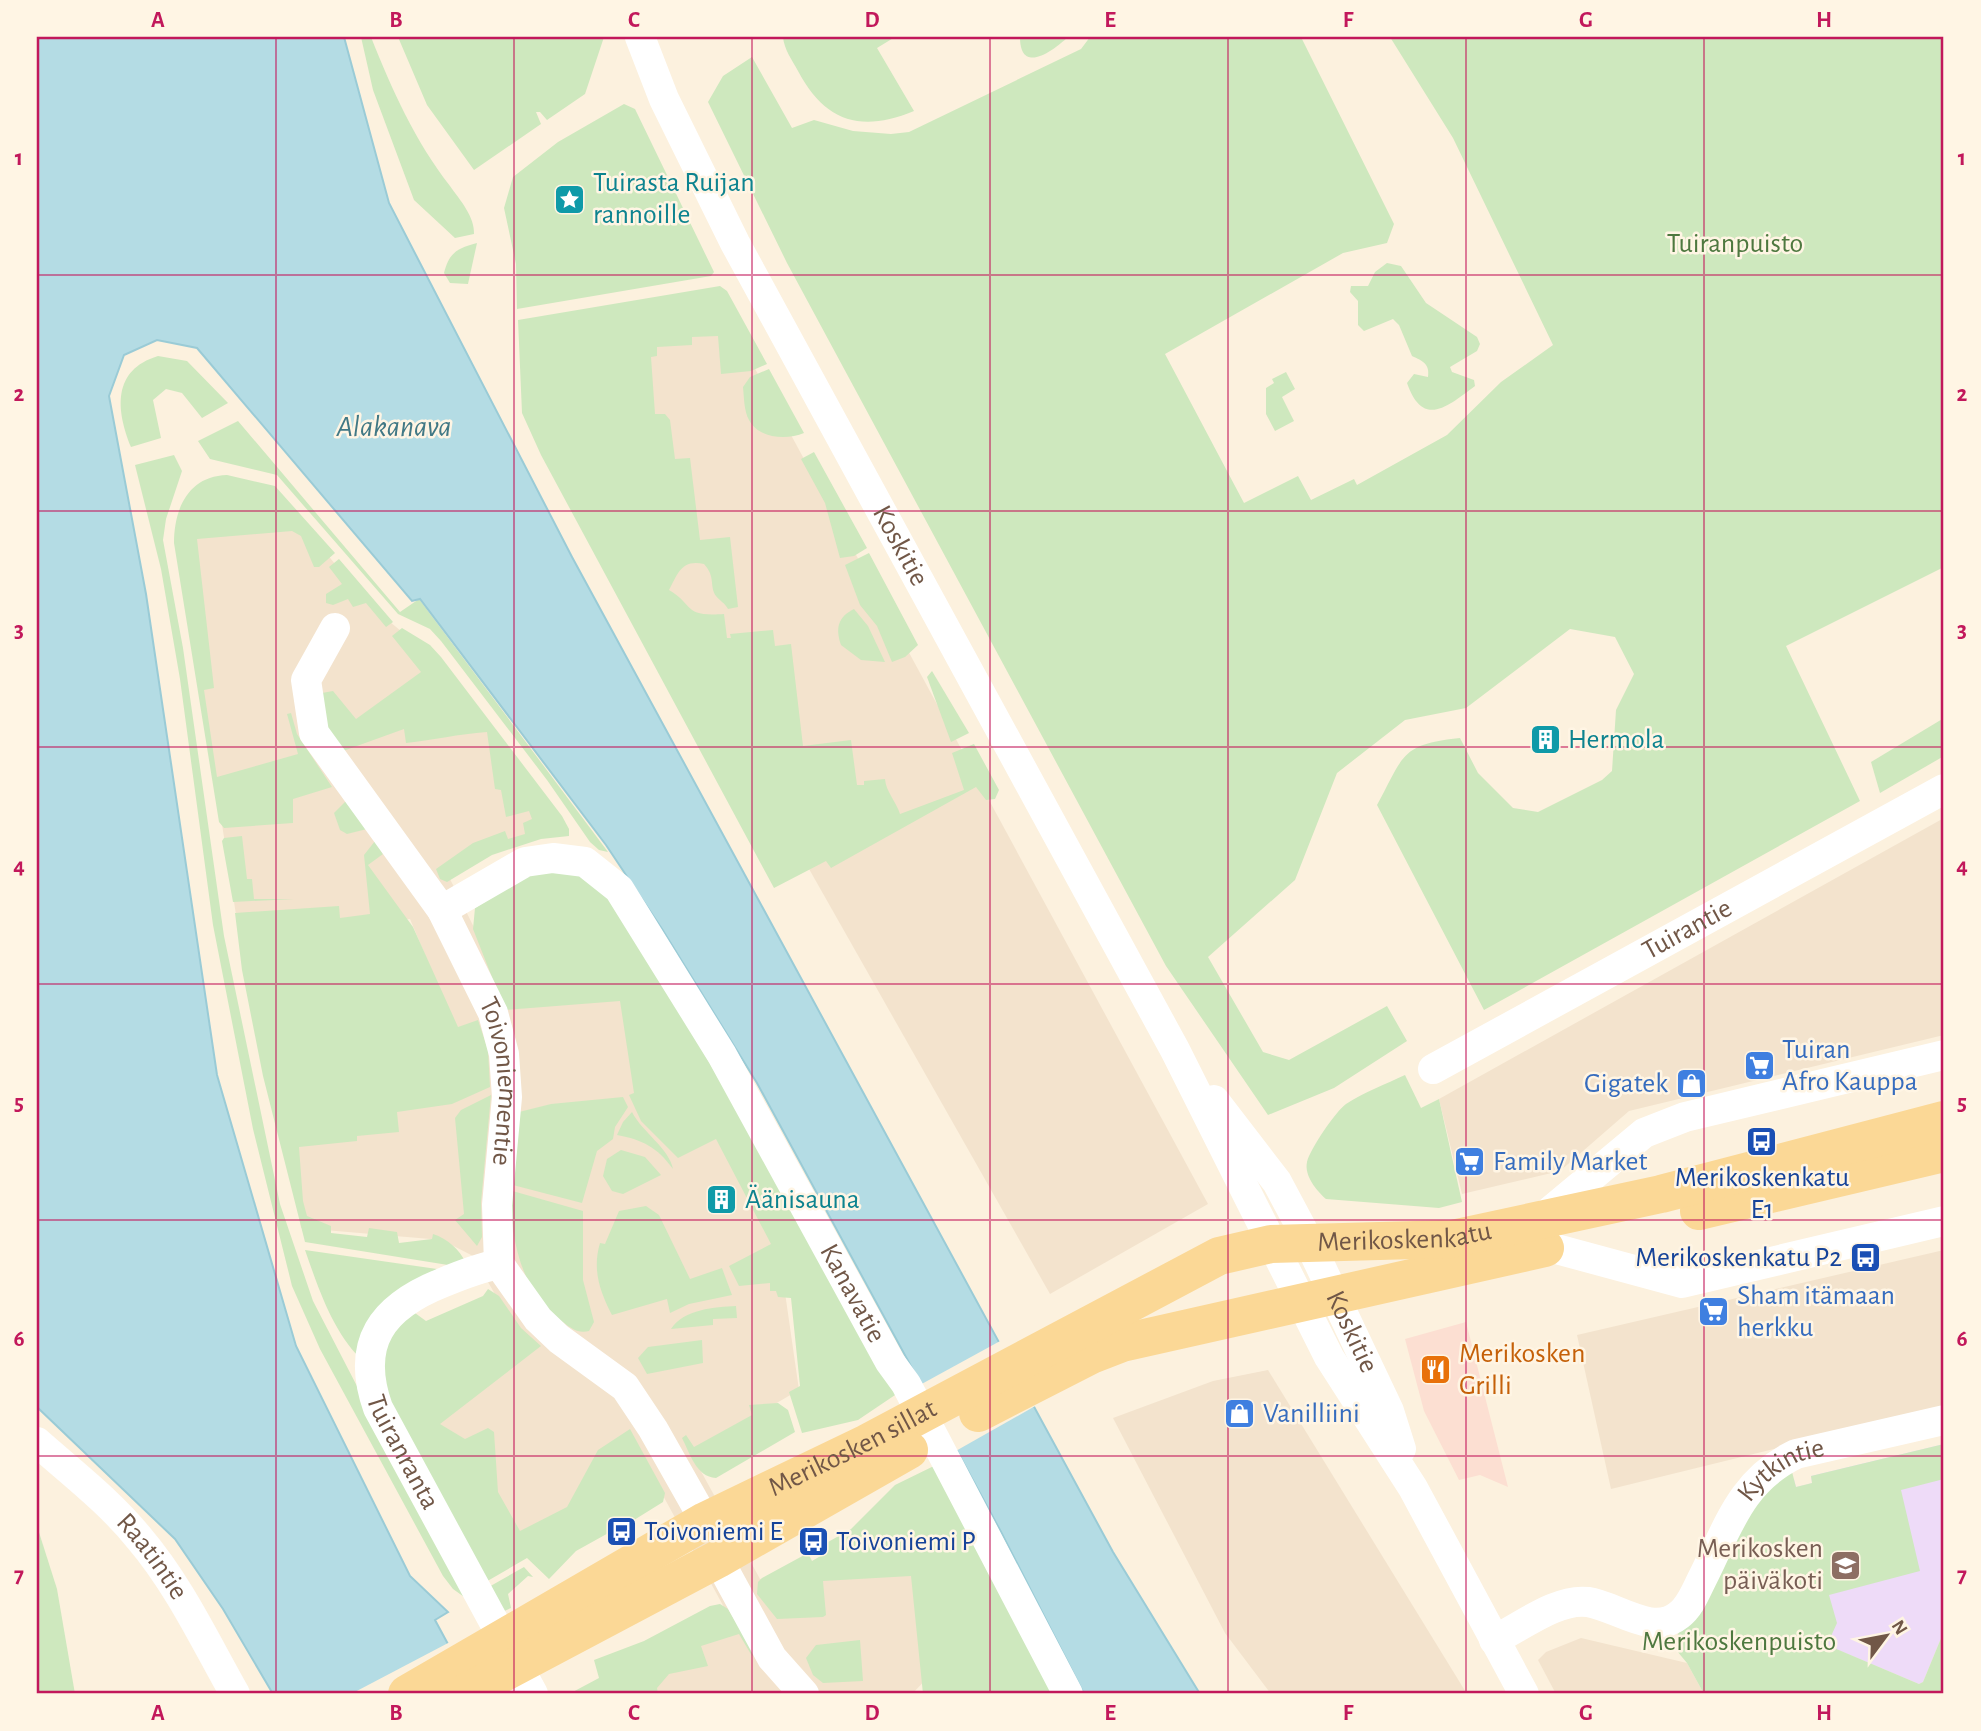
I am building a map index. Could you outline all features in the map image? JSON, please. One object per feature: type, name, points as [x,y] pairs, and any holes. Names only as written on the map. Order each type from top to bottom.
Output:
[{"type":"main road","name":"Merikoskenkatu","points":[[1318,1300],[1543,1235],[1661,1194],[1944,1119]]},
{"type":"main road","name":"Merikoskenkatu","points":[[1271,1244],[1543,1235],[1944,1153]]},
{"type":"main road","name":"Merikosken sillat","points":[[463,1694],[614,1594],[705,1521],[873,1454],[1088,1340],[1219,1256],[1271,1244]]},
{"type":"main road","name":"Merikosken sillat","points":[[1088,1340],[1122,1343],[1318,1300]]},
{"type":"main road","name":"Merikosken sillat","points":[[407,1694],[614,1594],[719,1559],[873,1454]]},
{"type":"street","name":"Koskitie","points":[[640,37],[664,99],[735,243],[1175,1050],[1271,1244],[1318,1300]]},
{"type":"street","name":"Toivoniementie","points":[[335,628],[306,680],[314,733],[442,910],[493,1013],[508,1076],[498,1205],[499,1264]]},
{"type":"street","name":"Tuirantie","points":[[1433,1069],[1944,789]]},
{"type":"street","name":"Kanavatie","points":[[442,910],[525,862],[553,859],[584,862],[619,889],[722,1055],[890,1362],[906,1384],[1068,1694]]},
{"type":"street","name":"Koskitie","points":[[1175,1050],[1277,1182],[1309,1242],[1329,1357],[1413,1488],[1524,1694]]},
{"type":"street","name":"Merikoskenkatu","points":[[1944,1055],[1685,1117],[1649,1130],[1543,1235],[1682,1283],[1944,1222]]},
{"type":"street","name":"Tuiranranta","points":[[499,1264],[478,1268],[422,1291],[396,1307],[374,1339],[368,1367],[378,1408],[533,1694]]},
{"type":"street","points":[[499,1264],[538,1319],[559,1339],[625,1387],[653,1429],[705,1521]]},
{"type":"street","name":"Kytkintie","points":[[1494,1640],[1564,1604],[1587,1602],[1636,1618],[1661,1623],[1671,1621],[1690,1602],[1750,1486],[1779,1462],[1796,1454],[1944,1420]]},
{"type":"street","name":"Raatintie","points":[[37,1442],[117,1513],[139,1538],[176,1588],[235,1694]]},
{"type":"street","points":[[719,1559],[772,1658],[804,1694]]},
{"type":"shaded area","points":[[720,304],[1208,1204],[1050,1294],[538,391]]},
{"type":"shaded area","points":[[278,494],[366,602],[443,666],[551,804],[541,835],[490,852],[450,879],[508,996],[640,991],[777,1237],[799,1390],[691,1453],[760,1579],[816,1571],[922,1564],[932,1673],[912,1694],[636,1694],[698,1643],[737,1631],[649,1470],[513,1542],[430,1415],[526,1348],[473,1256],[442,1240],[301,1228],[277,1056],[460,1038],[410,919],[239,934],[201,689],[182,508]]},
{"type":"shaded area","points":[[1944,818],[1944,1035],[1629,1111],[1560,1171],[1462,1194],[1439,1099]]},
{"type":"shaded area","points":[[1944,1250],[1944,1407],[1611,1489],[1577,1335]]},
{"type":"shaded area","points":[[1466,1322],[1508,1487],[1480,1475],[1459,1480],[1424,1411],[1405,1339]]},
{"type":"shaded area","points":[[1268,1370],[1467,1694],[1271,1694],[1225,1633],[1113,1418],[1213,1381]]},
{"type":"shaded area","name":"Merikosken päiväkoti","points":[[1944,1444],[1944,1631],[1923,1682],[1919,1684],[1800,1634],[1794,1479],[1796,1487],[1805,1485],[1812,1483],[1811,1476]]},
{"type":"shaded area","points":[[1581,1638],[1687,1663],[1704,1694],[1556,1694],[1538,1660],[1546,1652]]},
{"type":"green space","points":[[361,37],[371,37],[405,114],[437,169],[466,209],[474,234],[455,238],[414,200],[373,90]]},
{"type":"green space","points":[[398,37],[604,37],[585,94],[547,120],[540,112],[536,112],[541,124],[474,170],[427,105]]},
{"type":"green space","points":[[783,37],[895,37],[877,48],[914,111],[877,121],[846,118],[833,112],[820,102],[809,88],[789,54]]},
{"type":"green space","points":[[1020,37],[1068,37],[1047,53],[1031,58],[1021,49]]},
{"type":"green space","name":"Tuiranpuisto","points":[[1090,37],[1301,37],[1394,224],[1387,243],[1343,253],[1165,354],[1244,503],[1298,476],[1311,500],[1354,479],[1357,485],[1447,435],[1501,382],[1553,345],[1453,138],[1390,37],[1944,37],[1944,567],[1786,646],[1860,801],[1484,1010],[1377,805],[1406,755],[1426,744],[1460,738],[1478,773],[1513,808],[1538,812],[1602,780],[1612,771],[1616,710],[1634,674],[1615,637],[1570,629],[1466,708],[1405,720],[1337,773],[1295,880],[1208,957],[1263,1052],[1289,1060],[1387,1006],[1407,1041],[1334,1088],[1268,1115],[1166,966],[787,263],[708,102],[723,76],[752,57],[792,128],[814,120],[853,131],[891,134],[909,132],[1081,49]]},
{"type":"green space","points":[[624,104],[635,109],[714,272],[711,276],[517,309],[516,264],[504,208],[513,177],[558,142]]},
{"type":"green space","points":[[477,243],[468,284],[450,283],[444,273],[451,256],[459,249]]},
{"type":"green space","points":[[1387,263],[1401,266],[1426,303],[1477,337],[1480,344],[1477,351],[1450,367],[1452,372],[1474,380],[1475,386],[1446,406],[1428,409],[1413,397],[1407,383],[1414,374],[1428,377],[1428,369],[1422,361],[1412,356],[1399,325],[1393,319],[1364,331],[1358,325],[1358,301],[1350,292],[1351,286],[1368,286],[1375,272]]},
{"type":"green space","points":[[720,286],[727,291],[767,364],[751,371],[721,374],[718,336],[692,337],[692,345],[657,347],[657,356],[651,357],[655,414],[665,414],[670,420],[675,459],[690,458],[700,540],[730,537],[738,607],[728,609],[716,596],[710,573],[704,564],[685,566],[669,590],[695,612],[724,614],[727,638],[731,638],[730,634],[773,630],[775,646],[791,644],[803,746],[851,740],[857,785],[864,785],[864,781],[885,779],[900,814],[964,790],[952,753],[974,744],[999,790],[995,799],[986,800],[976,787],[831,868],[826,861],[774,888],[541,455],[522,413],[518,320]]},
{"type":"green space","points":[[158,356],[187,361],[228,403],[202,418],[182,393],[166,389],[153,400],[161,438],[131,447],[122,419],[125,381],[143,362]]},
{"type":"green space","points":[[769,369],[804,433],[790,437],[774,436],[759,431],[749,420],[743,387],[750,377]]},
{"type":"green space","points":[[1286,372],[1295,389],[1282,397],[1294,421],[1275,431],[1266,414],[1266,388],[1274,383],[1272,379]]},
{"type":"green space","points":[[238,421],[400,612],[419,599],[608,852],[599,850],[590,842],[547,780],[441,641],[430,629],[398,614],[277,475],[210,459],[198,441]]},
{"type":"green space","points":[[814,452],[867,548],[854,556],[840,558],[825,503],[801,459]]},
{"type":"green space","points":[[174,455],[182,471],[166,519],[163,540],[183,648],[224,936],[280,1204],[313,1301],[467,1599],[453,1589],[443,1576],[320,1349],[292,1286],[253,1129],[213,925],[180,679],[161,569],[135,465]]},
{"type":"green space","points":[[227,475],[275,486],[335,553],[319,567],[314,567],[301,536],[292,531],[197,539],[214,688],[204,690],[217,777],[298,754],[287,714],[291,713],[297,734],[332,787],[293,799],[293,823],[224,828],[219,822],[174,543],[177,518],[186,496],[203,481]]},
{"type":"green space","points":[[869,553],[918,645],[905,657],[892,662],[877,626],[860,605],[845,565]]},
{"type":"green space","points":[[339,559],[393,622],[386,627],[366,603],[353,607],[348,599],[333,605],[326,603],[326,594],[342,584],[329,567]]},
{"type":"green space","points":[[854,609],[868,626],[885,662],[861,660],[841,645],[839,624],[844,616]]},
{"type":"green space","points":[[402,628],[430,645],[441,657],[562,816],[569,829],[569,836],[541,839],[492,855],[447,882],[440,879],[436,869],[473,843],[505,831],[508,839],[525,834],[523,823],[532,819],[529,811],[506,817],[501,790],[495,789],[487,732],[406,743],[404,729],[343,751],[323,721],[322,693],[333,691],[356,719],[421,672],[392,636]]},
{"type":"green space","points":[[932,671],[969,733],[951,742],[927,677]]},
{"type":"green space","points":[[1944,718],[1944,756],[1880,793],[1871,762]]},
{"type":"green space","points":[[346,801],[367,829],[347,834],[340,830],[334,813]]},
{"type":"green space","points":[[242,836],[247,879],[252,879],[254,899],[294,899],[233,902],[222,841],[224,838]]},
{"type":"green space","points":[[375,841],[383,854],[368,865],[413,927],[458,1027],[478,1020],[488,1050],[490,1087],[452,1104],[397,1112],[399,1132],[357,1136],[357,1141],[299,1147],[303,1201],[307,1216],[331,1226],[331,1233],[367,1237],[369,1228],[397,1232],[399,1243],[432,1239],[433,1234],[452,1245],[466,1263],[448,1265],[305,1242],[263,1076],[242,970],[235,913],[339,906],[340,918],[370,914],[364,855]]},
{"type":"green space","points":[[538,869],[572,870],[606,893],[639,942],[901,1391],[858,1420],[802,1433],[789,1392],[800,1386],[791,1298],[778,1297],[776,1291],[770,1291],[770,1283],[739,1286],[729,1266],[771,1244],[716,1139],[678,1158],[641,1121],[629,1095],[634,1093],[620,1001],[505,1010],[473,929],[475,908]]},
{"type":"green space","points":[[1405,1075],[1421,1108],[1439,1099],[1462,1202],[1439,1208],[1326,1199],[1307,1173],[1309,1156],[1318,1140],[1346,1104]]},
{"type":"green space","points":[[491,1095],[481,1202],[482,1237],[477,1246],[455,1220],[464,1214],[455,1118],[461,1110]]},
{"type":"green space","points":[[623,1097],[628,1107],[615,1127],[613,1139],[597,1151],[582,1203],[509,1184],[519,1112],[551,1104]]},
{"type":"green space","points":[[632,1112],[661,1147],[673,1169],[649,1146],[617,1135]]},
{"type":"green space","points":[[621,1150],[645,1157],[661,1175],[623,1194],[612,1191],[603,1176],[607,1159]]},
{"type":"green space","points":[[509,1190],[583,1211],[583,1280],[594,1322],[589,1331],[577,1331],[566,1325],[545,1307],[535,1293],[520,1261],[512,1226]]},
{"type":"green space","points":[[646,1206],[659,1215],[690,1279],[722,1268],[732,1295],[689,1304],[670,1313],[667,1299],[612,1315],[598,1280],[600,1243],[605,1244],[619,1211]]},
{"type":"green space","points":[[305,1250],[437,1269],[360,1358],[341,1335]]},
{"type":"green space","points":[[488,1289],[499,1296],[521,1328],[541,1346],[440,1424],[465,1439],[488,1428],[494,1432],[498,1492],[520,1531],[567,1507],[598,1450],[630,1429],[665,1493],[663,1502],[626,1525],[623,1520],[611,1527],[612,1531],[576,1551],[549,1579],[527,1558],[484,1583],[387,1405],[378,1367],[390,1328],[415,1313],[426,1321],[483,1296]]},
{"type":"green space","points":[[736,1306],[737,1318],[713,1319],[713,1325],[671,1329],[692,1313],[710,1308]]},
{"type":"green space","points":[[702,1340],[703,1363],[647,1374],[638,1358],[648,1347]]},
{"type":"green space","points":[[778,1403],[788,1410],[795,1432],[716,1478],[709,1477],[699,1469],[682,1438],[686,1435],[694,1447],[752,1415],[749,1405]]},
{"type":"green space","name":"Merikoskenpuisto","points":[[1944,1444],[1944,1479],[1901,1490],[1920,1571],[1829,1595],[1837,1623],[1827,1645],[1919,1684],[1923,1682],[1944,1631],[1944,1694],[1704,1694],[1687,1663],[1672,1645],[1747,1508],[1791,1468],[1796,1487],[1812,1483],[1811,1476]]},
{"type":"green space","points":[[942,1462],[1057,1694],[923,1694],[911,1576],[823,1581],[826,1615],[823,1617],[777,1619],[757,1594],[758,1582],[762,1578],[808,1553],[812,1561],[824,1554],[821,1546],[851,1529],[895,1485]]},
{"type":"green space","points":[[37,1526],[57,1589],[75,1694],[37,1694]]},
{"type":"green space","points":[[524,1567],[533,1577],[528,1576],[508,1594],[511,1608],[500,1613],[487,1588]]},
{"type":"green space","points":[[720,1604],[728,1609],[755,1654],[752,1656],[739,1634],[701,1646],[708,1666],[669,1674],[657,1688],[658,1694],[569,1694],[599,1678],[594,1660],[644,1641],[710,1606]]},
{"type":"green space","points":[[860,1640],[863,1681],[823,1683],[813,1675],[806,1658],[816,1645]]},
{"type":"water","name":"Alakanava","points":[[37,37],[344,37],[389,203],[572,557],[1113,1552],[1200,1694],[1084,1694],[1000,1530],[757,1083],[662,929],[606,845],[420,599],[412,601],[197,348],[157,340],[124,355],[109,396],[146,594],[217,1075],[296,1346],[410,1576],[448,1612],[435,1620],[475,1694],[273,1694],[223,1609],[175,1539],[37,1407]]},
{"type":"pier","points":[[1002,1340],[1037,1405],[954,1452],[918,1386]]},
{"type":"pier","points":[[450,1642],[479,1694],[351,1694]]},
{"type":"place","name":"Tuirasta Ruijan rannoille","points":[[570,199]]},
{"type":"place","name":"Hermola","points":[[1545,740]]},
{"type":"place","name":"Tuiran Afro Kauppa","points":[[1759,1066]]},
{"type":"place","name":"Gigatek","points":[[1691,1084]]},
{"type":"place","name":"Merikoskenkatu E1","points":[[1762,1141]]},
{"type":"place","name":"Family Market","points":[[1470,1162]]},
{"type":"place","name":"Äänisauna","points":[[722,1200]]},
{"type":"place","name":"Merikoskenkatu P2","points":[[1865,1258]]},
{"type":"place","name":"Sham itämaan herkku","points":[[1714,1312]]},
{"type":"place","name":"Merikosken Grilli","points":[[1436,1370]]},
{"type":"place","name":"Vanilliini","points":[[1240,1414]]},
{"type":"place","name":"Toivoniemi E","points":[[621,1532]]},
{"type":"place","name":"Toivoniemi P","points":[[813,1542]]},
{"type":"place","name":"Merikosken päiväkoti","points":[[1846,1565]]}]
